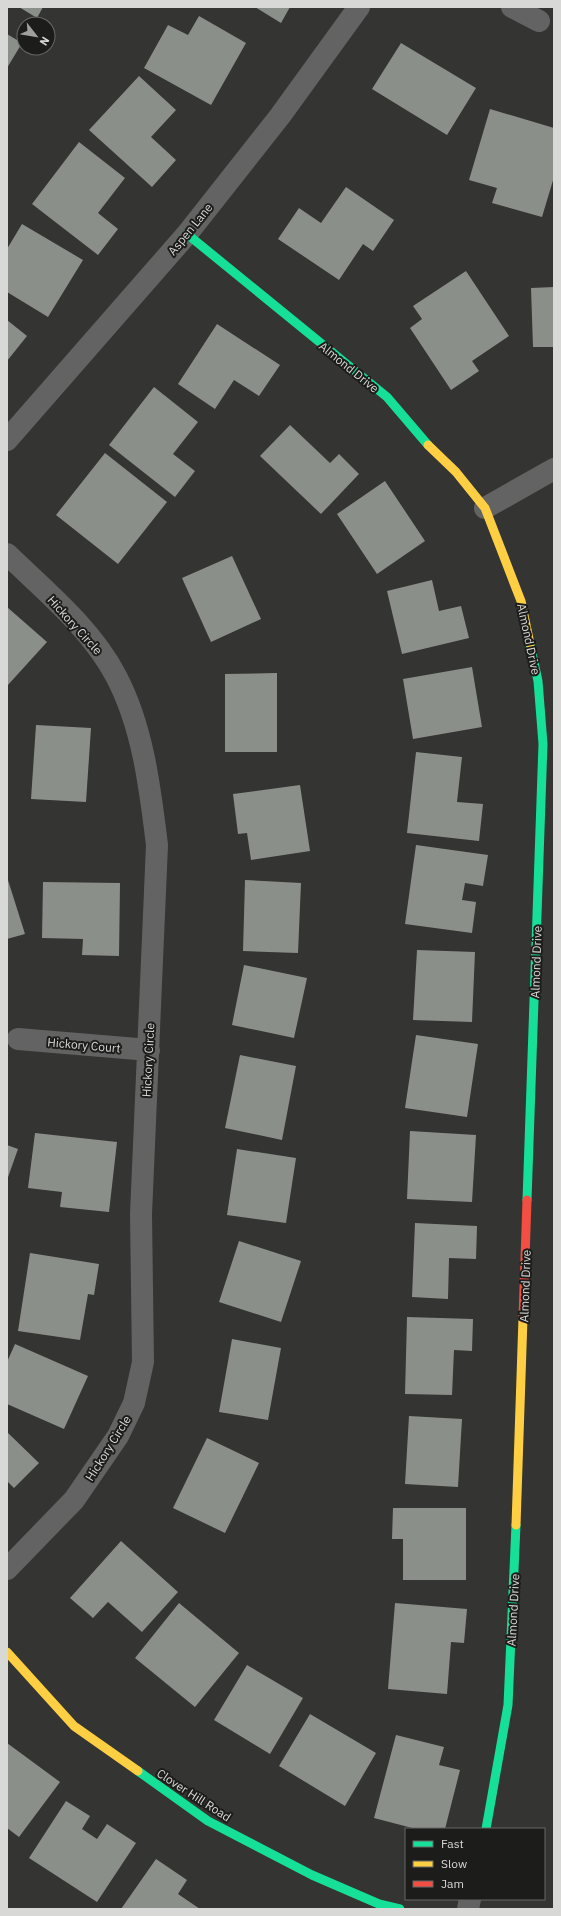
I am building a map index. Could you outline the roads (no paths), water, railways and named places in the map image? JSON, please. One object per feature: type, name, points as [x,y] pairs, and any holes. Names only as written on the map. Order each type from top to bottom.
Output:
[{"type":"street","name":"Aspen Lane","points":[[7,440],[187,234],[280,116],[359,7]]},
{"type":"street","points":[[512,7],[539,21]]},
{"type":"street","name":"Almond Drive","points":[[187,234],[387,397],[424,442],[456,472],[485,508],[521,601],[538,681],[543,744],[513,1624],[508,1705],[486,1828]]},
{"type":"street","points":[[485,508],[554,469]]},
{"type":"street","name":"Hickory Circle","points":[[7,554],[64,609],[97,646],[116,676],[134,718],[149,785],[157,844],[141,1214],[143,1362],[134,1403],[118,1436],[74,1500],[7,1569]]},
{"type":"street","name":"Hickory Court","points":[[18,1039],[149,1050]]},
{"type":"street","name":"Clover Hill Road","points":[[7,1652],[74,1726],[208,1821],[312,1875],[380,1904],[400,1909]]}]
